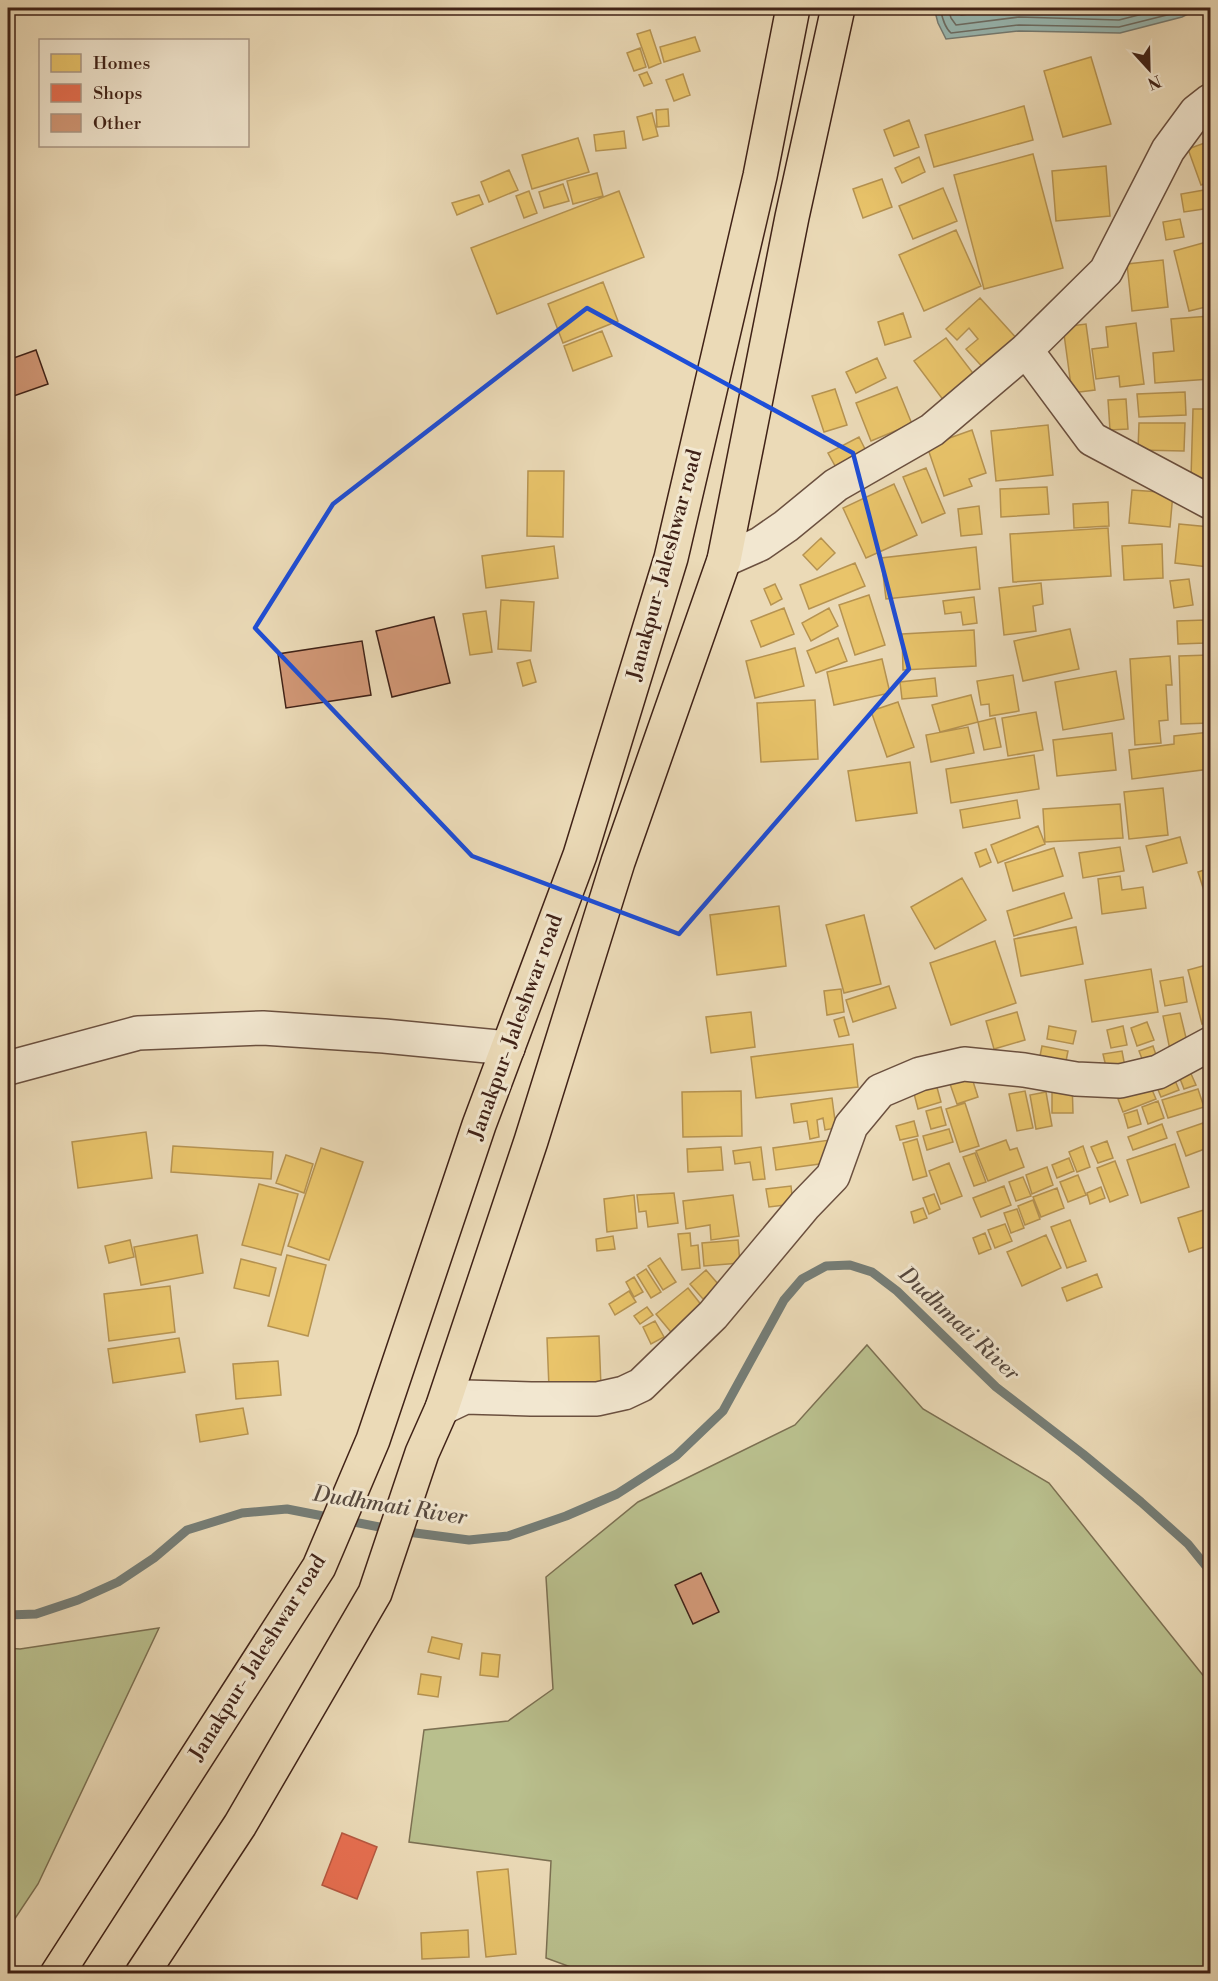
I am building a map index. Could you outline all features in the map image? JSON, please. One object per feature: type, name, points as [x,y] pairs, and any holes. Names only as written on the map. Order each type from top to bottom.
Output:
[{"type":"highway","name":"Janakpur- Jaleshwar road","points":[[57,1974],[319,1567],[373,1440],[479,1125],[580,855],[671,558],[760,176],[794,8]]},
{"type":"highway","name":"Janakpur- Jaleshwar road","points":[[142,1974],[240,1825],[375,1593],[423,1453],[442,1408],[535,1130],[618,862],[724,560],[792,217],[838,8]]},
{"type":"street","points":[[724,560],[760,544],[836,485],[932,430],[1026,350],[1106,271],[1168,150],[1196,112],[1210,101]]},
{"type":"street","points":[[1026,350],[1092,439],[1210,502]]},
{"type":"street","points":[[8,1068],[138,1033],[263,1028],[384,1036],[508,1048]]},
{"type":"street","points":[[442,1408],[465,1397],[597,1399],[624,1393],[642,1384],[713,1315],[805,1205],[833,1176],[851,1126],[880,1091],[920,1074],[964,1064],[1024,1070],[1076,1079],[1120,1081],[1158,1072],[1210,1044]]},
{"type":"highlighted area","points":[[587,308],[853,453],[909,669],[679,934],[472,856],[255,628],[333,504]]},
{"type":"green space","points":[[867,1345],[923,1409],[1049,1483],[1210,1684],[1210,1973],[587,1973],[546,1958],[551,1861],[409,1842],[424,1730],[508,1721],[553,1689],[546,1577],[638,1502],[795,1425]]},
{"type":"green space","points":[[159,1628],[38,1884],[8,1929],[8,1648],[20,1649]]},
{"type":"water","points":[[934,8],[1200,8],[1182,17],[1120,33],[1019,31],[946,39]]},
{"type":"building: Homes","points":[[650,30],[661,63],[649,68],[637,34]]},
{"type":"building: Homes","points":[[695,37],[700,51],[664,62],[660,47]]},
{"type":"building: Homes","points":[[640,48],[646,67],[634,71],[627,53]]},
{"type":"building: Homes","points":[[1091,57],[1111,124],[1063,137],[1044,71]]},
{"type":"building: Homes","points":[[647,72],[652,83],[644,86],[639,75]]},
{"type":"building: Homes","points":[[683,74],[690,95],[674,101],[666,80]]},
{"type":"building: Homes","points":[[1024,106],[1033,140],[934,167],[925,135]]},
{"type":"building: Homes","points":[[668,109],[669,126],[657,127],[656,110]]},
{"type":"building: Homes","points":[[652,113],[658,136],[643,140],[637,117]]},
{"type":"building: Homes","points":[[909,120],[919,147],[894,156],[884,130]]},
{"type":"building: Homes","points":[[624,131],[626,148],[596,151],[594,135]]},
{"type":"building: Homes","points":[[578,138],[589,172],[532,189],[522,155]]},
{"type":"building: Homes","points":[[1210,141],[1210,182],[1201,185],[1188,149]]},
{"type":"building: Homes","points":[[1033,154],[1063,268],[984,289],[954,175]]},
{"type":"building: Homes","points":[[919,157],[925,172],[902,183],[895,168]]},
{"type":"building: Homes","points":[[1106,166],[1110,216],[1056,221],[1052,171]]},
{"type":"building: Homes","points":[[509,170],[518,190],[489,202],[481,182]]},
{"type":"building: Homes","points":[[597,173],[603,196],[573,204],[567,181]]},
{"type":"building: Homes","points":[[882,179],[892,207],[863,218],[853,189]]},
{"type":"building: Homes","points":[[563,184],[569,201],[544,208],[539,192]]},
{"type":"building: Homes","points":[[943,188],[957,221],[913,239],[899,206]]},
{"type":"building: Homes","points":[[1210,189],[1210,208],[1184,212],[1181,194]]},
{"type":"building: Homes","points":[[529,191],[537,213],[524,218],[516,196]]},
{"type":"building: Homes","points":[[619,191],[644,257],[497,314],[471,248]]},
{"type":"building: Homes","points":[[479,195],[483,204],[457,215],[452,203]]},
{"type":"building: Homes","points":[[1180,219],[1184,237],[1166,240],[1163,222]]},
{"type":"building: Homes","points":[[956,230],[981,286],[924,311],[899,255]]},
{"type":"building: Homes","points":[[1210,241],[1210,306],[1189,311],[1174,251]]},
{"type":"building: Homes","points":[[1163,260],[1168,307],[1132,311],[1127,264]]},
{"type":"building: Homes","points":[[603,282],[618,321],[563,343],[548,304]]},
{"type":"building: Homes","points":[[980,298],[1020,342],[987,372],[966,349],[978,339],[969,328],[957,340],[946,329]]},
{"type":"building: Homes","points":[[903,313],[911,337],[885,345],[878,322]]},
{"type":"building: Homes","points":[[1210,316],[1210,379],[1155,383],[1153,353],[1174,351],[1171,319]]},
{"type":"building: Homes","points":[[1136,323],[1144,384],[1120,387],[1119,376],[1096,379],[1092,349],[1108,347],[1106,327]]},
{"type":"building: Homes","points":[[1086,324],[1095,390],[1072,393],[1063,327]]},
{"type":"building: Homes","points":[[602,331],[612,356],[573,371],[564,346]]},
{"type":"building: Homes","points":[[946,338],[979,381],[947,405],[914,361]]},
{"type":"building: Homes","points":[[877,358],[886,378],[856,393],[846,372]]},
{"type":"building: Homes","points":[[897,387],[912,424],[871,441],[856,403]]},
{"type":"building: Homes","points":[[835,389],[847,425],[824,432],[812,396]]},
{"type":"building: Homes","points":[[1185,392],[1186,415],[1139,417],[1137,394]]},
{"type":"building: Homes","points":[[1126,399],[1128,429],[1110,430],[1108,400]]},
{"type":"building: Homes","points":[[1193,409],[1210,409],[1210,479],[1191,478]]},
{"type":"building: Homes","points":[[1139,423],[1185,423],[1184,451],[1138,450]]},
{"type":"building: Homes","points":[[1048,425],[1053,475],[996,481],[991,431]]},
{"type":"building: Homes","points":[[972,430],[986,473],[969,479],[972,486],[944,496],[927,446]]},
{"type":"building: Homes","points":[[859,437],[869,457],[839,473],[828,453]]},
{"type":"building: Homes","points":[[926,468],[945,513],[922,523],[903,477]]},
{"type":"building: Homes","points":[[528,471],[564,471],[563,537],[527,536]]},
{"type":"building: Homes","points":[[894,484],[917,535],[866,558],[843,508]]},
{"type":"building: Homes","points":[[1047,487],[1049,514],[1001,517],[1000,489]]},
{"type":"building: Homes","points":[[1132,490],[1173,493],[1170,527],[1129,523]]},
{"type":"building: Homes","points":[[1108,502],[1109,526],[1074,528],[1073,504]]},
{"type":"building: Homes","points":[[979,506],[982,534],[961,536],[958,509]]},
{"type":"building: Homes","points":[[1179,524],[1210,527],[1208,567],[1175,563]]},
{"type":"building: Homes","points":[[1108,528],[1111,576],[1013,582],[1010,534]]},
{"type":"building: Homes","points":[[821,538],[835,553],[817,570],[803,555]]},
{"type":"building: Homes","points":[[1162,544],[1163,578],[1124,580],[1122,546]]},
{"type":"building: Homes","points":[[554,546],[558,578],[486,588],[482,556]]},
{"type":"building: Homes","points":[[976,547],[980,589],[886,599],[881,558]]},
{"type":"building: Homes","points":[[855,563],[865,586],[809,609],[800,585]]},
{"type":"building: Homes","points":[[1189,579],[1193,605],[1174,608],[1170,581]]},
{"type":"building: Homes","points":[[1041,583],[1043,604],[1033,606],[1036,631],[1004,635],[999,588]]},
{"type":"building: Homes","points":[[775,584],[782,599],[771,605],[764,589]]},
{"type":"building: Homes","points":[[869,595],[885,645],[855,655],[839,605]]},
{"type":"building: Homes","points":[[974,597],[977,623],[963,625],[961,612],[945,614],[943,601]]},
{"type":"building: Homes","points":[[501,600],[534,602],[531,651],[498,649]]},
{"type":"building: Homes","points":[[784,608],[794,634],[761,647],[751,621]]},
{"type":"building: Homes","points":[[829,608],[838,626],[811,641],[802,623]]},
{"type":"building: Homes","points":[[486,611],[492,652],[470,655],[463,614]]},
{"type":"building: Homes","points":[[1205,620],[1206,643],[1178,644],[1177,621]]},
{"type":"building: Homes","points":[[1070,629],[1079,669],[1023,681],[1014,641]]},
{"type":"building: Homes","points":[[974,630],[976,666],[903,670],[902,634]]},
{"type":"building: Homes","points":[[838,638],[847,661],[816,673],[807,651]]},
{"type":"building: Homes","points":[[795,648],[804,686],[755,698],[746,661]]},
{"type":"building: Homes","points":[[1210,655],[1210,723],[1181,724],[1179,656]]},
{"type":"building: Homes","points":[[1170,656],[1172,685],[1166,685],[1168,720],[1159,721],[1161,743],[1135,745],[1130,659]]},
{"type":"building: Homes","points":[[882,659],[890,693],[834,705],[827,672]]},
{"type":"building: Homes","points":[[530,660],[536,682],[523,686],[517,663]]},
{"type":"building: Homes","points":[[1116,671],[1124,719],[1063,730],[1055,682]]},
{"type":"building: Homes","points":[[1013,675],[1019,711],[990,716],[989,704],[981,705],[977,681]]},
{"type":"building: Homes","points":[[935,678],[937,696],[902,699],[900,682]]},
{"type":"building: Homes","points":[[971,695],[978,722],[940,732],[932,705]]},
{"type":"building: Homes","points":[[815,700],[818,759],[761,762],[757,703]]},
{"type":"building: Homes","points":[[898,702],[914,747],[887,757],[871,711]]},
{"type":"building: Homes","points":[[1036,712],[1043,750],[1008,756],[1002,718]]},
{"type":"building: Homes","points":[[995,718],[1001,747],[984,750],[978,722]]},
{"type":"building: Homes","points":[[968,727],[974,753],[931,762],[926,735]]},
{"type":"building: Homes","points":[[1210,732],[1210,769],[1132,779],[1129,750],[1174,744],[1174,736]]},
{"type":"building: Homes","points":[[1112,733],[1116,770],[1057,776],[1053,740]]},
{"type":"building: Homes","points":[[1034,755],[1039,789],[951,803],[946,769]]},
{"type":"building: Homes","points":[[910,762],[917,813],[856,821],[848,771]]},
{"type":"building: Homes","points":[[1206,771],[1210,771],[1210,803],[1208,803]]},
{"type":"building: Homes","points":[[1163,788],[1168,835],[1129,839],[1124,792]]},
{"type":"building: Homes","points":[[1017,800],[1020,818],[963,828],[960,810]]},
{"type":"building: Homes","points":[[1120,804],[1123,838],[1045,842],[1043,809]]},
{"type":"building: Homes","points":[[1038,826],[1045,844],[998,863],[991,845]]},
{"type":"building: Homes","points":[[1180,837],[1187,863],[1153,872],[1146,846]]},
{"type":"building: Homes","points":[[1120,847],[1124,871],[1083,878],[1079,853]]},
{"type":"building: Homes","points":[[1054,848],[1063,876],[1013,891],[1005,863]]},
{"type":"building: Homes","points":[[986,849],[991,862],[980,867],[975,853]]},
{"type":"building: Homes","points":[[1210,868],[1210,896],[1206,897],[1198,872]]},
{"type":"building: Homes","points":[[1120,876],[1122,890],[1143,887],[1146,908],[1102,914],[1098,879]]},
{"type":"building: Homes","points":[[962,878],[986,920],[935,949],[911,907]]},
{"type":"building: Homes","points":[[1064,893],[1072,918],[1014,936],[1007,911]]},
{"type":"building: Homes","points":[[779,906],[786,966],[717,975],[710,915]]},
{"type":"building: Homes","points":[[864,915],[881,984],[844,993],[826,925]]},
{"type":"building: Homes","points":[[1076,927],[1083,964],[1021,976],[1014,939]]},
{"type":"building: Homes","points":[[995,941],[1016,1003],[951,1025],[930,963]]},
{"type":"building: Homes","points":[[1210,964],[1210,1022],[1202,1024],[1188,970]]},
{"type":"building: Homes","points":[[1151,969],[1158,1012],[1092,1022],[1085,980]]},
{"type":"building: Homes","points":[[1183,977],[1187,1002],[1165,1006],[1160,981]]},
{"type":"building: Homes","points":[[889,986],[896,1008],[853,1022],[846,1000]]},
{"type":"building: Homes","points":[[841,989],[844,1012],[827,1015],[824,991]]},
{"type":"building: Homes","points":[[751,1012],[755,1047],[711,1053],[706,1017]]},
{"type":"building: Homes","points":[[1017,1012],[1025,1040],[994,1049],[986,1021]]},
{"type":"building: Homes","points":[[1180,1013],[1188,1046],[1170,1050],[1163,1016]]},
{"type":"building: Homes","points":[[844,1017],[849,1035],[839,1037],[834,1020]]},
{"type":"building: Homes","points":[[1147,1022],[1154,1040],[1137,1046],[1131,1028]]},
{"type":"building: Homes","points":[[1049,1026],[1076,1031],[1073,1044],[1047,1039]]},
{"type":"building: Homes","points":[[1123,1026],[1127,1045],[1111,1048],[1107,1030]]},
{"type":"building: Homes","points":[[853,1044],[858,1087],[756,1098],[751,1057]]},
{"type":"building: Homes","points":[[1042,1046],[1068,1051],[1066,1061],[1040,1056]]},
{"type":"building: Homes","points":[[1153,1046],[1159,1064],[1146,1069],[1139,1051]]},
{"type":"building: Homes","points":[[1122,1051],[1125,1067],[1107,1071],[1103,1054]]},
{"type":"building: Homes","points":[[1188,1067],[1196,1085],[1184,1089],[1177,1071]]},
{"type":"building: Homes","points":[[1172,1073],[1179,1090],[1161,1097],[1154,1080]]},
{"type":"building: Homes","points":[[971,1075],[978,1097],[957,1104],[949,1081]]},
{"type":"building: Homes","points":[[935,1080],[941,1102],[918,1109],[912,1086]]},
{"type":"building: Homes","points":[[1052,1081],[1072,1081],[1073,1113],[1052,1113]]},
{"type":"building: Homes","points":[[1150,1085],[1156,1099],[1123,1112],[1118,1099]]},
{"type":"building: Homes","points":[[1198,1089],[1204,1107],[1168,1118],[1162,1100]]},
{"type":"building: Homes","points":[[741,1091],[742,1136],[683,1137],[682,1092]]},
{"type":"building: Homes","points":[[1025,1091],[1033,1128],[1017,1131],[1009,1094]]},
{"type":"building: Homes","points":[[1046,1092],[1052,1126],[1036,1129],[1030,1095]]},
{"type":"building: Homes","points":[[832,1098],[836,1128],[825,1130],[823,1118],[817,1120],[819,1137],[810,1139],[807,1121],[794,1123],[791,1104]]},
{"type":"building: Homes","points":[[1158,1101],[1164,1118],[1148,1124],[1142,1107]]},
{"type":"building: Homes","points":[[965,1103],[979,1146],[960,1152],[946,1109]]},
{"type":"building: Homes","points":[[941,1107],[946,1125],[931,1129],[926,1111]]},
{"type":"building: Homes","points":[[1137,1110],[1141,1124],[1128,1128],[1124,1114]]},
{"type":"building: Homes","points":[[914,1121],[918,1136],[900,1140],[896,1126]]},
{"type":"building: Homes","points":[[1203,1123],[1210,1147],[1186,1156],[1177,1132]]},
{"type":"building: Homes","points":[[1162,1124],[1167,1138],[1133,1150],[1128,1137]]},
{"type":"building: Homes","points":[[949,1129],[953,1142],[927,1150],[923,1136]]},
{"type":"building: Homes","points":[[146,1132],[152,1178],[78,1188],[72,1142]]},
{"type":"building: Homes","points":[[917,1139],[927,1176],[913,1180],[903,1143]]},
{"type":"building: Homes","points":[[830,1140],[834,1162],[776,1170],[773,1148]]},
{"type":"building: Homes","points":[[1006,1140],[1010,1150],[1017,1148],[1024,1167],[988,1181],[976,1151]]},
{"type":"building: Homes","points":[[1107,1141],[1113,1158],[1098,1163],[1091,1147]]},
{"type":"building: Homes","points":[[1175,1144],[1189,1187],[1141,1203],[1127,1160]]},
{"type":"building: Homes","points":[[173,1146],[273,1152],[271,1179],[171,1172]]},
{"type":"building: Homes","points":[[1083,1146],[1090,1167],[1077,1172],[1069,1152]]},
{"type":"building: Homes","points":[[721,1147],[723,1170],[688,1172],[687,1149]]},
{"type":"building: Homes","points":[[761,1147],[765,1179],[753,1180],[750,1162],[735,1164],[733,1151]]},
{"type":"building: Homes","points":[[321,1148],[363,1162],[329,1260],[288,1246]]},
{"type":"building: Homes","points":[[975,1153],[986,1182],[974,1186],[963,1157]]},
{"type":"building: Homes","points":[[286,1155],[313,1164],[304,1193],[276,1183]]},
{"type":"building: Homes","points":[[1069,1158],[1074,1171],[1057,1178],[1052,1165]]},
{"type":"building: Homes","points":[[1115,1161],[1128,1195],[1110,1202],[1097,1168]]},
{"type":"building: Homes","points":[[949,1163],[962,1196],[941,1204],[929,1171]]},
{"type":"building: Homes","points":[[1047,1167],[1053,1185],[1032,1194],[1026,1175]]},
{"type":"building: Homes","points":[[1078,1175],[1086,1195],[1068,1202],[1060,1182]]},
{"type":"building: Homes","points":[[1023,1177],[1031,1196],[1016,1201],[1009,1182]]},
{"type":"building: Homes","points":[[259,1184],[298,1194],[281,1255],[242,1245]]},
{"type":"building: Homes","points":[[791,1186],[793,1204],[769,1207],[766,1189]]},
{"type":"building: Homes","points":[[1004,1186],[1011,1205],[981,1217],[973,1198]]},
{"type":"building: Homes","points":[[1101,1187],[1105,1198],[1090,1204],[1087,1193]]},
{"type":"building: Homes","points":[[1057,1188],[1064,1208],[1041,1217],[1033,1197]]},
{"type":"building: Homes","points":[[674,1193],[678,1223],[648,1227],[646,1211],[639,1212],[637,1195]]},
{"type":"building: Homes","points":[[934,1194],[940,1209],[929,1214],[923,1198]]},
{"type":"building: Homes","points":[[634,1195],[637,1228],[607,1232],[604,1199]]},
{"type":"building: Homes","points":[[733,1195],[739,1236],[711,1240],[710,1225],[686,1229],[683,1201]]},
{"type":"building: Homes","points":[[1033,1200],[1040,1219],[1025,1225],[1018,1206]]},
{"type":"building: Homes","points":[[923,1208],[927,1218],[914,1223],[911,1212]]},
{"type":"building: Homes","points":[[1210,1208],[1210,1245],[1189,1252],[1178,1218]]},
{"type":"building: Homes","points":[[1017,1209],[1024,1228],[1011,1233],[1004,1213]]},
{"type":"building: Homes","points":[[1070,1220],[1086,1261],[1067,1268],[1051,1227]]},
{"type":"building: Homes","points":[[1005,1224],[1012,1241],[995,1248],[988,1230]]},
{"type":"building: Homes","points":[[690,1233],[691,1246],[698,1245],[700,1268],[682,1270],[678,1234]]},
{"type":"building: Homes","points":[[985,1233],[991,1249],[979,1254],[973,1238]]},
{"type":"building: Homes","points":[[197,1235],[203,1273],[141,1285],[134,1247]]},
{"type":"building: Homes","points":[[1046,1235],[1061,1268],[1022,1286],[1007,1252]]},
{"type":"building: Homes","points":[[613,1236],[615,1249],[597,1251],[596,1239]]},
{"type":"building: Homes","points":[[130,1240],[134,1257],[109,1263],[105,1246]]},
{"type":"building: Homes","points":[[738,1240],[740,1263],[704,1266],[702,1243]]},
{"type":"building: Homes","points":[[287,1255],[326,1265],[308,1336],[268,1326]]},
{"type":"building: Homes","points":[[660,1258],[676,1282],[663,1290],[648,1266]]},
{"type":"building: Homes","points":[[241,1259],[276,1268],[269,1296],[234,1288]]},
{"type":"building: Homes","points":[[646,1269],[661,1292],[651,1298],[637,1275]]},
{"type":"building: Homes","points":[[706,1270],[719,1285],[703,1299],[690,1284]]},
{"type":"building: Homes","points":[[1097,1274],[1102,1287],[1067,1301],[1062,1288]]},
{"type":"building: Homes","points":[[634,1277],[643,1292],[634,1297],[626,1282]]},
{"type":"building: Homes","points":[[170,1286],[175,1332],[109,1341],[104,1294]]},
{"type":"building: Homes","points":[[688,1288],[706,1311],[675,1337],[656,1314]]},
{"type":"building: Homes","points":[[629,1291],[636,1302],[615,1315],[609,1304]]},
{"type":"building: Homes","points":[[647,1307],[653,1315],[640,1324],[634,1316]]},
{"type":"building: Homes","points":[[655,1321],[664,1337],[651,1344],[643,1327]]},
{"type":"building: Homes","points":[[599,1336],[601,1387],[549,1388],[547,1338]]},
{"type":"building: Homes","points":[[179,1338],[185,1372],[113,1383],[108,1349]]},
{"type":"building: Homes","points":[[278,1361],[281,1395],[236,1399],[233,1364]]},
{"type":"building: Homes","points":[[243,1408],[248,1434],[200,1442],[196,1415]]},
{"type":"building: Homes","points":[[432,1637],[462,1644],[459,1659],[428,1652]]},
{"type":"building: Homes","points":[[482,1653],[500,1655],[498,1677],[480,1675]]},
{"type":"building: Homes","points":[[421,1674],[441,1677],[438,1697],[418,1694]]},
{"type":"building: Homes","points":[[508,1869],[516,1954],[486,1957],[477,1872]]},
{"type":"building: Homes","points":[[468,1930],[469,1957],[422,1959],[421,1933]]},
{"type":"building: Shops","points":[[342,1833],[377,1847],[357,1899],[322,1885]]},
{"type":"building: Other","points":[[36,350],[48,384],[8,398],[8,360]]},
{"type":"building: Other","points":[[434,617],[450,683],[392,697],[376,631]]},
{"type":"building: Other","points":[[362,641],[371,695],[286,708],[278,654]]},
{"type":"building: Other","points":[[701,1573],[719,1612],[693,1624],[675,1585]]},
{"type":"waterway","name":"Dudhmati River","points":[[8,1615],[36,1614],[78,1600],[118,1582],[154,1558],[187,1530],[242,1513],[287,1509],[400,1531],[469,1540],[508,1536],[566,1516],[617,1494],[676,1456],[723,1411],[784,1300],[802,1279],[826,1266],[850,1265],[872,1272],[897,1291],[996,1387],[1141,1502],[1188,1544],[1210,1571]]}]
